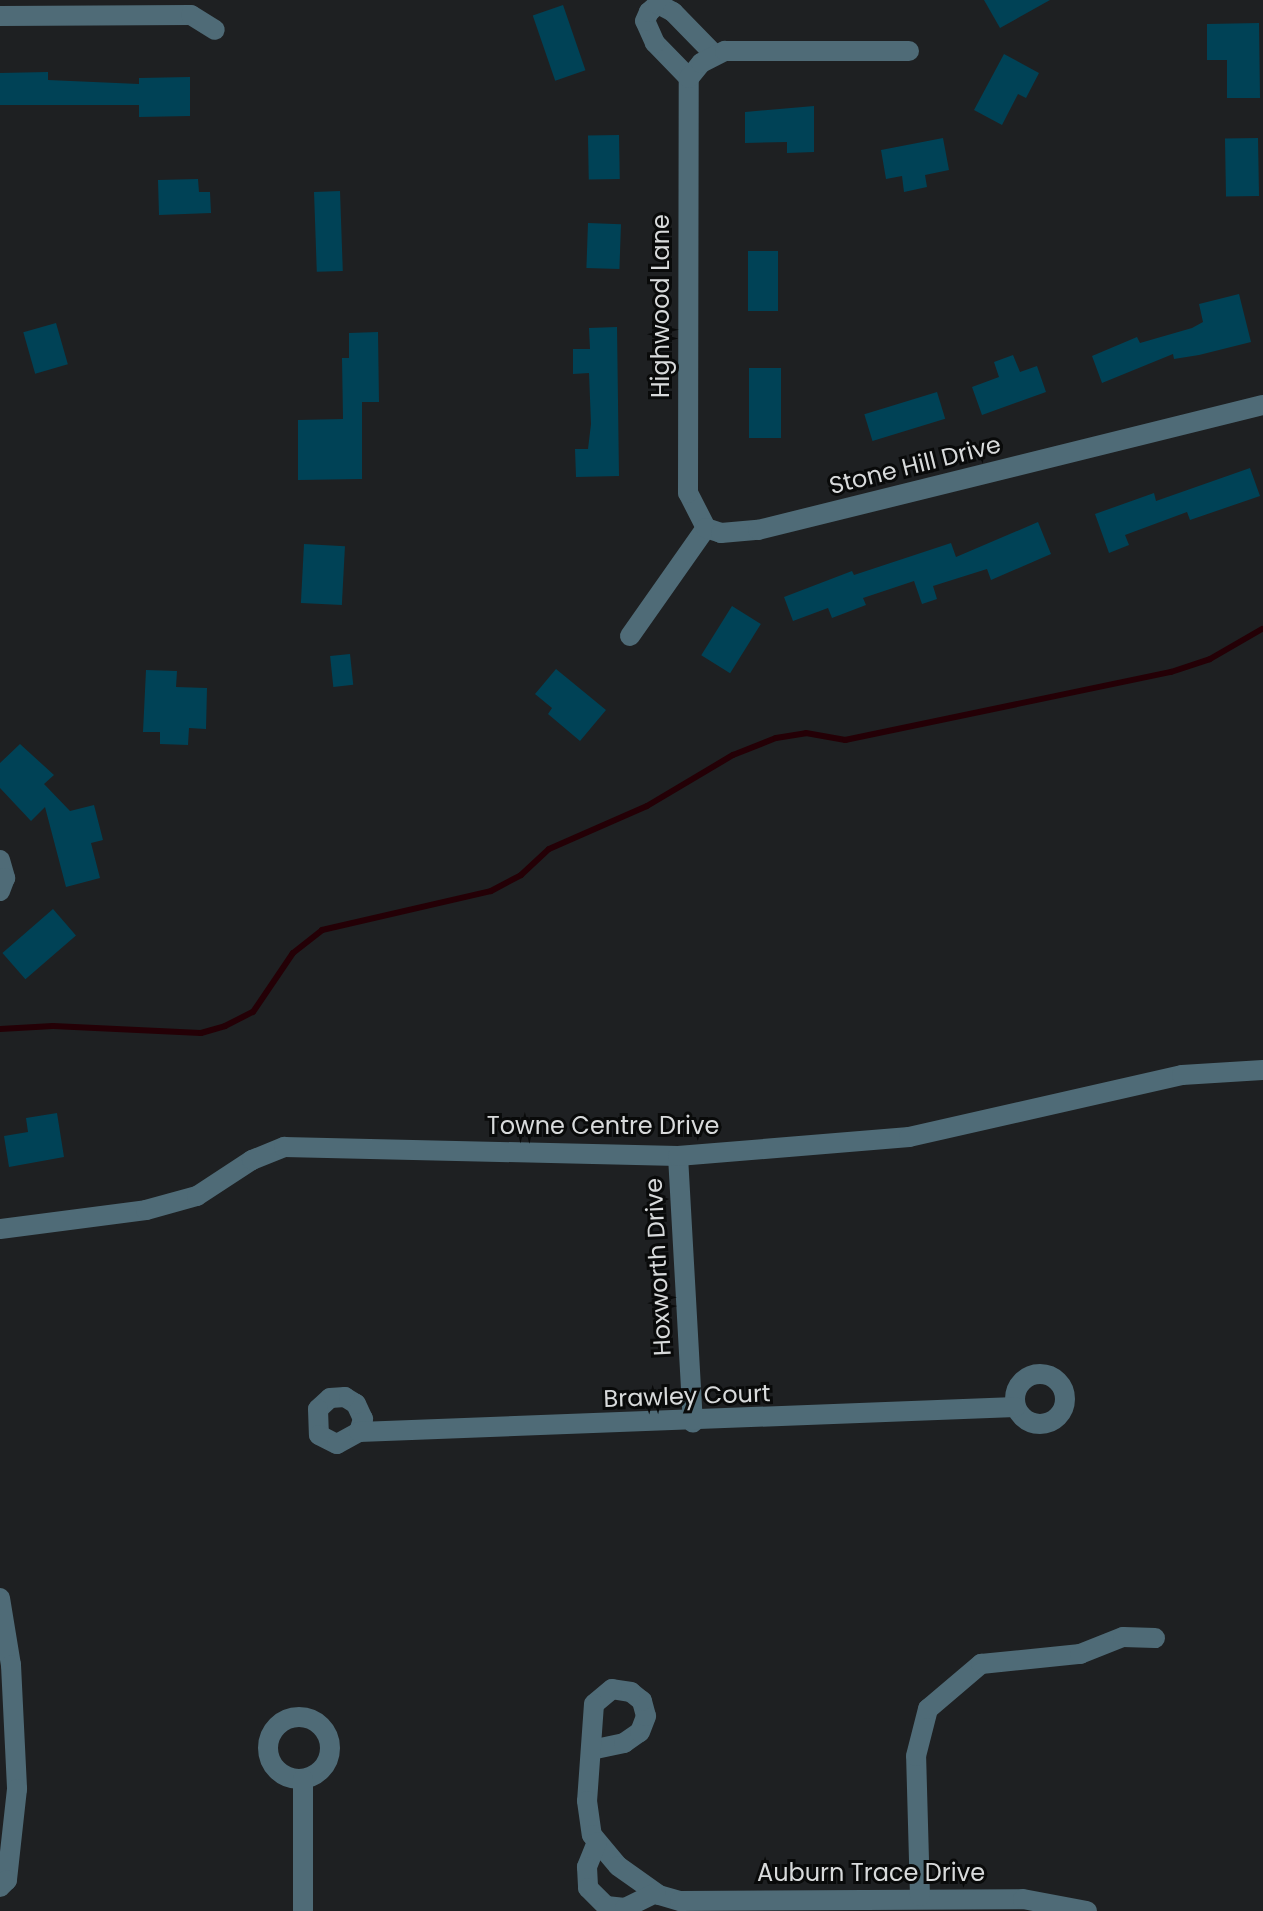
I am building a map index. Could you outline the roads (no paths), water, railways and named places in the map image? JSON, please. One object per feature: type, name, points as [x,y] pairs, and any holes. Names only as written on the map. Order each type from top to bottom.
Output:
[{"type":"street","points":[[0,16],[191,15],[215,30]]},
{"type":"street","name":"Highwood Lane","points":[[706,528],[688,493],[702,65],[909,51]]},
{"type":"street","name":"Stone Hill Drive","points":[[706,528],[721,533],[758,530],[1263,405]]},
{"type":"street","points":[[630,636],[706,528]]},
{"type":"street","points":[[0,860],[5,878],[0,891]]},
{"type":"street","name":"Towne Centre Drive","points":[[0,1229],[146,1210],[197,1196],[252,1160],[284,1147],[678,1156],[909,1137],[1182,1075],[1263,1070]]},
{"type":"street","name":"Hoxworth Drive","points":[[678,1156],[693,1423]]},
{"type":"street","name":"Brawley Court","points":[[359,1432],[693,1423],[1016,1407]]},
{"type":"street","points":[[0,1598],[11,1665],[17,1789],[7,1880],[0,1887]]},
{"type":"street","points":[[920,1896],[916,1756],[928,1709],[981,1664],[1080,1654],[1123,1637],[1155,1638]]},
{"type":"street","points":[[591,1750],[587,1801],[597,1842],[587,1867],[588,1888],[606,1906],[625,1908],[656,1893]]},
{"type":"street","points":[[303,1779],[303,1911]]},
{"type":"street","name":"Auburn Trace Drive","points":[[597,1842],[618,1866],[656,1893],[680,1901],[920,1896],[1023,1899],[1087,1911]]},
{"type":"waterway","points":[[0,1029],[53,1026],[201,1033],[225,1026],[253,1012],[293,953],[322,930],[491,891],[521,875],[549,849],[647,806],[733,755],[776,738],[806,733],[845,740],[1171,672],[1210,659],[1262,629]]}]
